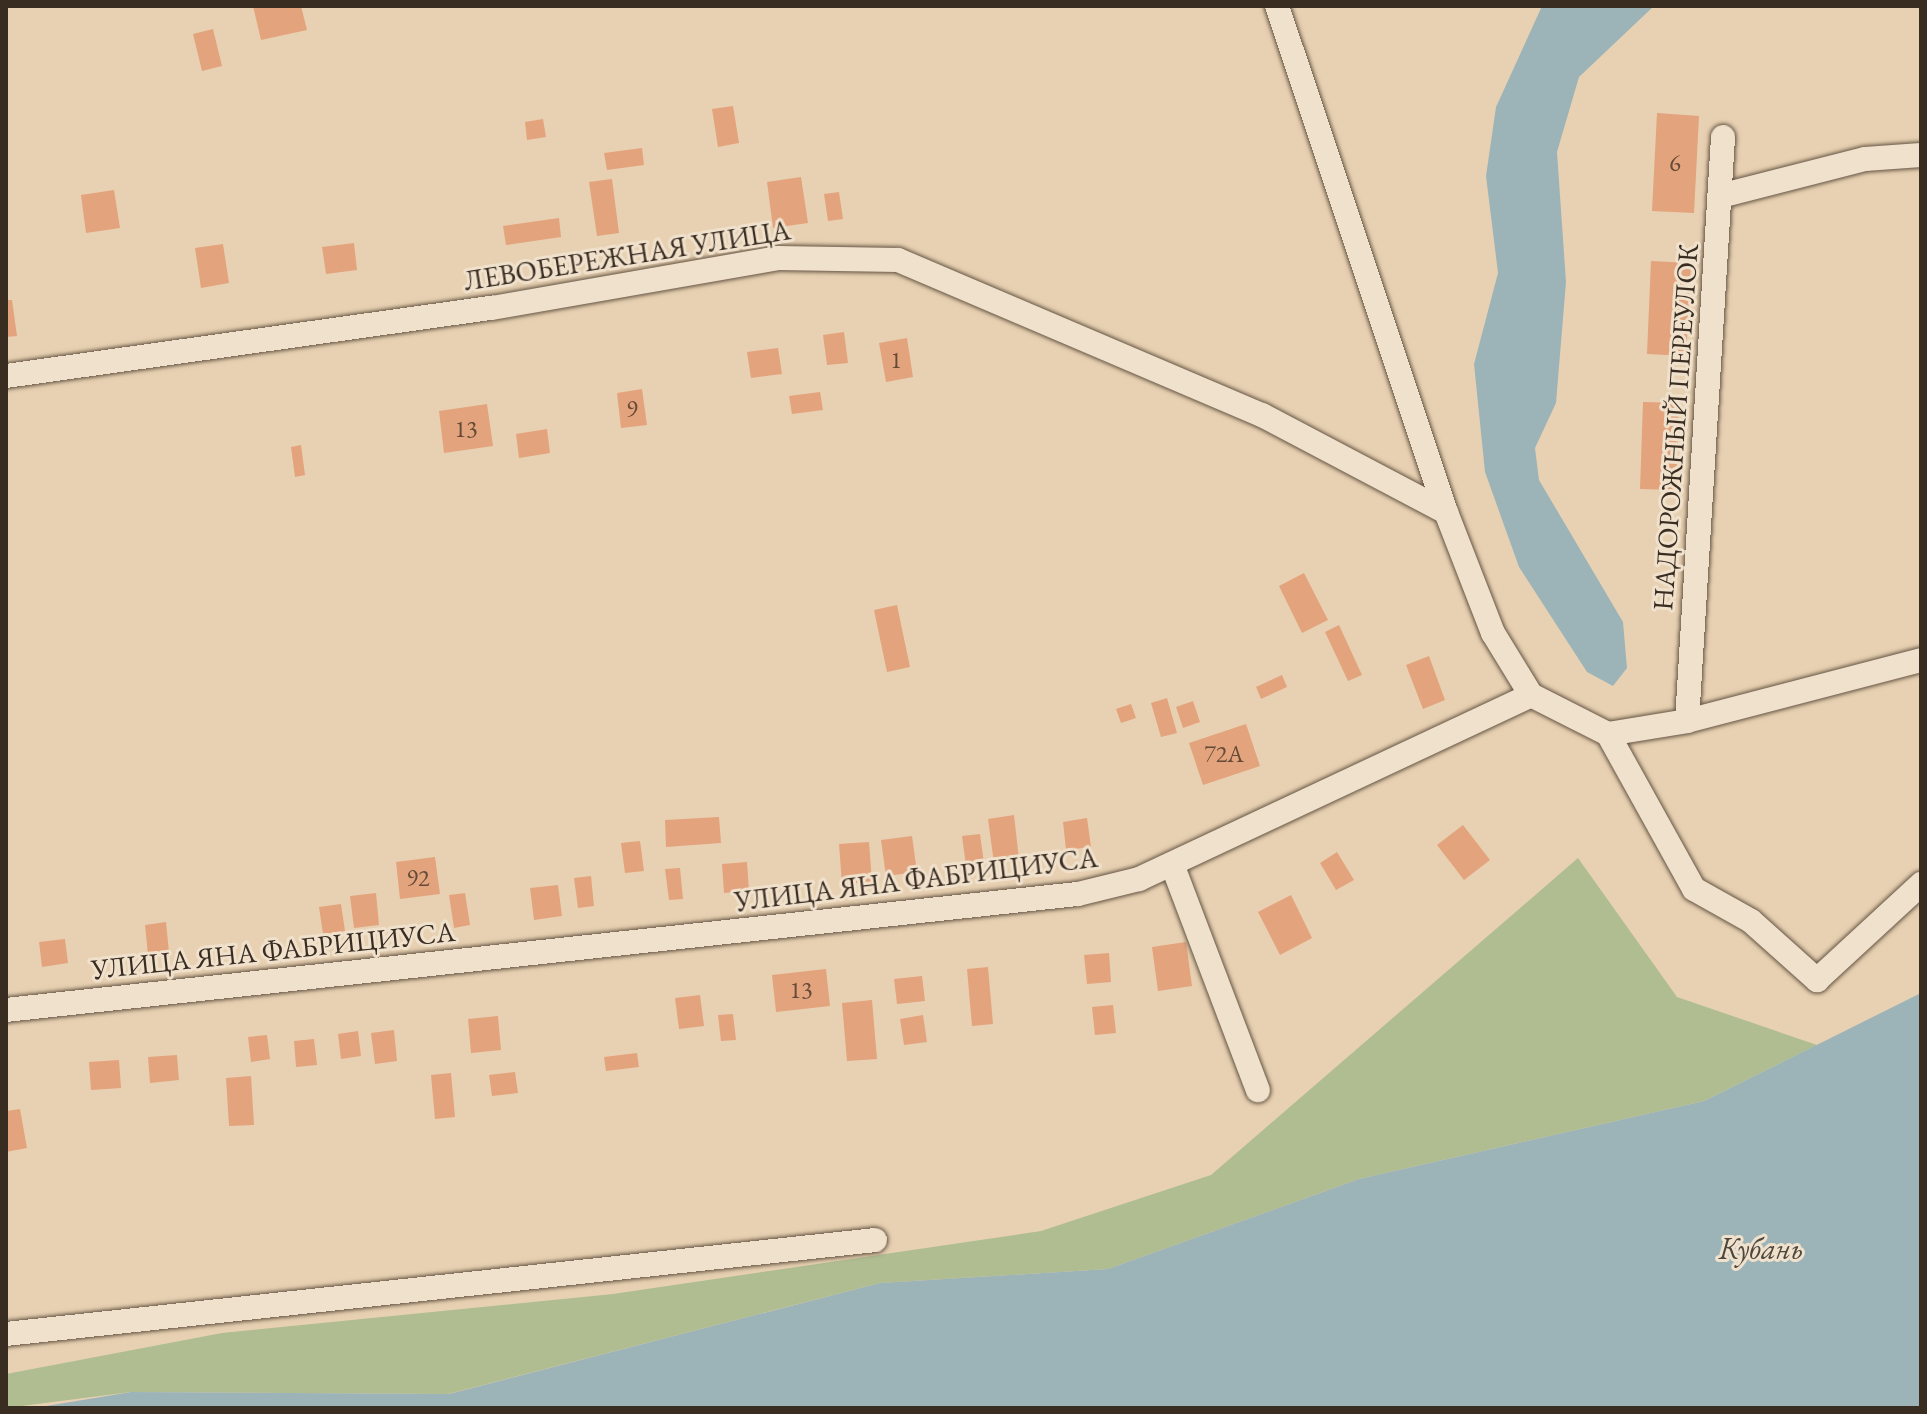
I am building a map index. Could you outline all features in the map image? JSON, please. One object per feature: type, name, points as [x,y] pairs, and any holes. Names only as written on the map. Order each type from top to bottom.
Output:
[{"type":"street","points":[[1277,6],[1446,512],[1493,633],[1531,695],[1608,734],[1694,889],[1751,921],[1817,980],[1921,884]]},
{"type":"street","name":"НАДОРОЖНЫЙ ПЕРЕУЛОК","points":[[1687,721],[1723,137]]},
{"type":"street","points":[[1720,196],[1865,159],[1921,155]]},
{"type":"street","name":"ЛЕВОБЕРЕЖНАЯ УЛИЦА","points":[[6,376],[492,308],[778,258],[898,260],[1262,415],[1446,512]]},
{"type":"street","points":[[1608,734],[1687,721],[1921,660]]},
{"type":"street","name":"УЛИЦА ЯНА ФАБРИЦИУСА","points":[[6,1010],[1078,894],[1172,864],[1531,695]]},
{"type":"street","points":[[1172,864],[1258,1090]]},
{"type":"street","points":[[6,1334],[875,1240]]},
{"type":"green space","points":[[1578,858],[1677,997],[1817,1045],[1704,1101],[1359,1179],[1108,1269],[880,1283],[448,1394],[131,1392],[6,1408],[6,1374],[222,1333],[613,1294],[1041,1231],[1211,1175]]},
{"type":"water","points":[[1542,6],[1654,6],[1579,77],[1557,152],[1566,282],[1556,403],[1535,448],[1539,480],[1623,622],[1627,668],[1613,686],[1587,672],[1519,567],[1485,472],[1474,364],[1498,273],[1486,176],[1496,107]]},
{"type":"water","name":"Кубань","points":[[1921,993],[1921,1408],[34,1408],[131,1392],[449,1394],[880,1283],[1108,1269],[1359,1179],[1704,1101]]},
{"type":"building","points":[[253,6],[301,6],[307,30],[261,40]]},
{"type":"building","points":[[213,29],[222,66],[202,71],[193,34]]},
{"type":"building","points":[[733,106],[739,143],[718,147],[712,109]]},
{"type":"building","points":[[1657,113],[1699,116],[1694,213],[1652,211]]},
{"type":"building","points":[[543,119],[546,137],[527,140],[525,122]]},
{"type":"building","points":[[642,148],[644,165],[607,170],[604,153]]},
{"type":"building","points":[[801,177],[808,223],[773,228],[767,182]]},
{"type":"building","points":[[612,179],[619,233],[597,236],[589,182]]},
{"type":"building","points":[[114,190],[120,228],[86,233],[81,195]]},
{"type":"building","points":[[839,192],[843,219],[828,221],[824,194]]},
{"type":"building","points":[[559,218],[561,237],[506,245],[503,226]]},
{"type":"building","points":[[354,243],[357,270],[326,274],[322,247]]},
{"type":"building","points":[[223,244],[229,283],[201,288],[195,248]]},
{"type":"building","points":[[1651,261],[1691,263],[1686,356],[1647,354]]},
{"type":"building","points":[[6,300],[12,300],[17,336],[6,337]]},
{"type":"building","points":[[844,332],[848,363],[827,365],[823,335]]},
{"type":"building","points":[[907,338],[913,377],[886,382],[879,343]]},
{"type":"building","points":[[778,348],[782,374],[751,378],[747,352]]},
{"type":"building","points":[[642,389],[647,425],[621,428],[617,393]]},
{"type":"building","points":[[820,392],[823,410],[792,414],[789,396]]},
{"type":"building","points":[[1643,402],[1679,403],[1676,490],[1640,489]]},
{"type":"building","points":[[487,404],[493,446],[444,453],[439,411]]},
{"type":"building","points":[[547,429],[550,453],[519,458],[516,434]]},
{"type":"building","points":[[301,445],[305,475],[295,477],[291,447]]},
{"type":"building","points":[[1304,573],[1328,620],[1302,633],[1279,586]]},
{"type":"building","points":[[897,605],[910,667],[887,672],[874,610]]},
{"type":"building","points":[[1339,625],[1362,675],[1348,681],[1325,632]]},
{"type":"building","points":[[1429,656],[1445,700],[1423,709],[1406,665]]},
{"type":"building","points":[[1282,675],[1287,687],[1261,699],[1256,687]]},
{"type":"building","points":[[1167,698],[1177,733],[1161,737],[1151,703]]},
{"type":"building","points":[[1193,701],[1200,722],[1183,728],[1176,707]]},
{"type":"building","points":[[1131,704],[1136,718],[1121,723],[1116,709]]},
{"type":"building","points":[[1246,724],[1260,766],[1203,785],[1189,743]]},
{"type":"building","points":[[1014,815],[1019,859],[994,863],[988,819]]},
{"type":"building","points":[[719,817],[721,843],[666,847],[665,820]]},
{"type":"building","points":[[1087,818],[1091,847],[1066,850],[1063,822]]},
{"type":"building","points":[[1463,825],[1490,860],[1464,880],[1437,845]]},
{"type":"building","points":[[980,834],[984,863],[966,866],[962,836]]},
{"type":"building","points":[[912,836],[917,872],[886,876],[881,840]]},
{"type":"building","points":[[640,841],[644,871],[625,873],[621,843]]},
{"type":"building","points":[[869,842],[872,882],[842,884],[839,844]]},
{"type":"building","points":[[1337,852],[1354,880],[1336,890],[1320,863]]},
{"type":"building","points":[[435,857],[440,894],[400,899],[396,862]]},
{"type":"building","points":[[747,862],[749,891],[724,893],[722,864]]},
{"type":"building","points":[[680,868],[683,899],[669,900],[665,869]]},
{"type":"building","points":[[591,876],[594,906],[578,908],[574,878]]},
{"type":"building","points":[[558,885],[562,916],[534,920],[530,888]]},
{"type":"building","points":[[376,893],[379,925],[354,928],[350,896]]},
{"type":"building","points":[[465,893],[470,925],[454,928],[449,895]]},
{"type":"building","points":[[1291,895],[1312,938],[1280,955],[1258,912]]},
{"type":"building","points":[[341,904],[345,931],[323,934],[319,907]]},
{"type":"building","points":[[166,922],[169,952],[148,955],[145,925]]},
{"type":"building","points":[[65,939],[68,963],[42,967],[39,942]]},
{"type":"building","points":[[1186,942],[1192,986],[1158,991],[1152,947]]},
{"type":"building","points":[[1109,953],[1111,982],[1087,984],[1084,955]]},
{"type":"building","points":[[988,967],[993,1024],[972,1026],[967,969]]},
{"type":"building","points":[[826,969],[830,1006],[776,1012],[772,975]]},
{"type":"building","points":[[922,976],[925,1001],[897,1004],[894,979]]},
{"type":"building","points":[[700,995],[704,1026],[679,1029],[675,998]]},
{"type":"building","points":[[872,1000],[877,1059],[847,1061],[842,1003]]},
{"type":"building","points":[[1113,1005],[1116,1033],[1095,1035],[1092,1007]]},
{"type":"building","points":[[733,1014],[736,1040],[721,1041],[718,1015]]},
{"type":"building","points":[[923,1015],[927,1042],[904,1045],[900,1019]]},
{"type":"building","points":[[498,1016],[501,1050],[471,1053],[468,1019]]},
{"type":"building","points":[[394,1030],[397,1061],[375,1064],[371,1033]]},
{"type":"building","points":[[358,1031],[361,1056],[341,1059],[338,1034]]},
{"type":"building","points":[[267,1035],[270,1059],[251,1062],[248,1037]]},
{"type":"building","points":[[314,1039],[317,1065],[296,1067],[294,1041]]},
{"type":"building","points":[[637,1053],[639,1067],[606,1071],[604,1057]]},
{"type":"building","points":[[177,1055],[179,1080],[150,1083],[148,1057]]},
{"type":"building","points":[[119,1060],[121,1088],[91,1090],[89,1062]]},
{"type":"building","points":[[515,1072],[518,1093],[492,1096],[489,1075]]},
{"type":"building","points":[[451,1073],[455,1117],[435,1119],[431,1075]]},
{"type":"building","points":[[251,1076],[254,1125],[229,1126],[226,1078]]},
{"type":"building","points":[[20,1109],[27,1148],[6,1152],[6,1111]]}]
